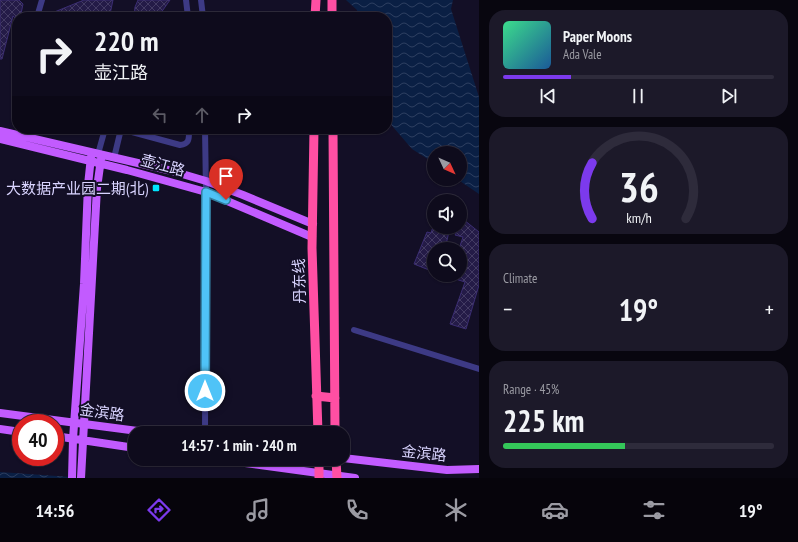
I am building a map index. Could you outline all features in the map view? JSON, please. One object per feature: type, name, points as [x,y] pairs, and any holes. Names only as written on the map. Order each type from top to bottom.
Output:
[{"type":"highway","points":[[315,12],[316,0]]},
{"type":"highway","points":[[332,0],[332,12]]},
{"type":"highway","name":"丹东线","points":[[314,134],[312,237],[318,426]]},
{"type":"highway","points":[[333,134],[335,426]]},
{"type":"highway","points":[[316,396],[335,398]]},
{"type":"highway","points":[[318,476],[319,466]]},
{"type":"highway","points":[[336,466],[337,477]]},
{"type":"main road","name":"壶江路","points":[[0,131],[12,134]]},
{"type":"main road","name":"壶江路","points":[[13,134],[172,171],[206,181],[313,224]]},
{"type":"main road","name":"壶江路","points":[[0,139],[135,172],[206,192],[312,237]]},
{"type":"main road","points":[[72,478],[73,439],[90,162],[97,154]]},
{"type":"main road","points":[[81,478],[97,188],[100,164],[97,154]]},
{"type":"main road","name":"金滨路","points":[[0,413],[128,430]]},
{"type":"main road","points":[[0,429],[12,431]]},
{"type":"main road","name":"金滨路","points":[[64,438],[128,447]]},
{"type":"main road","name":"金滨路","points":[[350,459],[447,470],[479,469]]},
{"type":"main road","points":[[257,466],[318,476],[355,478]]},
{"type":"street","points":[[38,12],[42,0]]},
{"type":"street","points":[[186,0],[187,12]]},
{"type":"street","points":[[201,0],[202,12]]},
{"type":"street","points":[[97,154],[103,134]]},
{"type":"street","points":[[114,158],[119,134]]},
{"type":"street","points":[[138,134],[180,146],[187,143],[189,140],[189,134]]},
{"type":"street","points":[[205,134],[205,426]]},
{"type":"street","points":[[354,330],[479,369]]},
{"type":"water","points":[[346,0],[453,0],[451,9],[479,97],[479,194],[467,186],[467,146],[427,146],[427,159],[412,149],[392,126],[392,12],[357,12]]},
{"type":"water","points":[[0,472],[85,478],[0,478]]},
{"type":"building","points":[[0,0],[19,0],[23,4],[21,12],[12,12],[12,20],[2,59],[0,59]]},
{"type":"building","points":[[84,0],[113,0],[110,12],[54,12]]},
{"type":"building","points":[[138,0],[170,0],[162,12],[134,12]]},
{"type":"building","points":[[467,222],[479,232],[479,285],[466,329],[450,324],[465,282],[467,282],[467,242],[461,242],[463,237],[455,235],[467,234]]},
{"type":"building","points":[[427,232],[427,234],[448,234],[447,242],[427,242],[427,269],[414,264]]},
{"type":"place","name":"大数据产业园二期(北)","points":[[156,188]]},
{"type":"route","points":[[205,391],[206,192],[226,200]]}]
